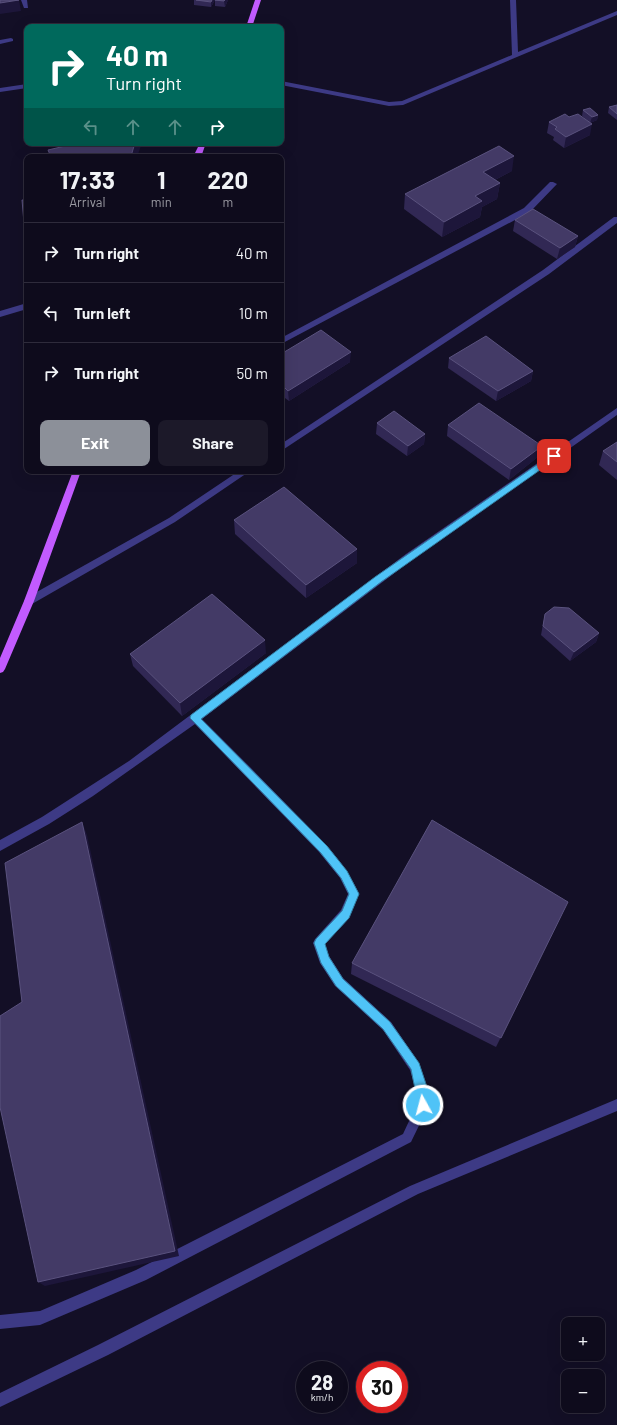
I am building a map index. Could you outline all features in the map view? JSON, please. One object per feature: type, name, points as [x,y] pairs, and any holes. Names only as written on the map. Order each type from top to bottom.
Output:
[{"type":"main road","points":[[250,24],[258,0]]},
{"type":"main road","points":[[0,669],[29,601],[76,474]]},
{"type":"street","points":[[24,0],[26,7]]},
{"type":"street","points":[[513,0],[515,56]]},
{"type":"street","points":[[284,84],[395,104],[403,103],[617,13]]},
{"type":"street","points":[[0,42],[11,40]]},
{"type":"street","points":[[0,90],[24,86]]},
{"type":"street","points":[[284,339],[527,210],[553,184]]},
{"type":"street","points":[[284,446],[546,272],[617,220]]},
{"type":"street","points":[[0,314],[24,307]]},
{"type":"street","points":[[0,846],[67,808],[117,774],[195,718],[378,580],[617,411]]},
{"type":"street","points":[[29,601],[172,520],[241,474]]},
{"type":"street","points":[[0,1322],[40,1318],[141,1275],[407,1138],[423,1105],[421,1087],[415,1067],[387,1026],[339,982],[324,959],[319,943],[345,914],[354,894],[344,874],[323,849],[195,718]]},
{"type":"street","points":[[0,1400],[117,1343],[414,1190],[617,1105]]},
{"type":"building","points":[[0,0],[19,0],[0,3]]},
{"type":"building","points":[[196,0],[212,0],[211,2]]},
{"type":"building","points":[[617,105],[617,114],[609,107]]},
{"type":"building","points":[[590,108],[598,115],[592,117],[583,110]]},
{"type":"building","points":[[565,114],[569,117],[578,114],[592,124],[566,137],[555,129],[557,127],[549,122]]},
{"type":"building","points":[[65,146],[134,146],[132,154],[50,154],[48,150]]},
{"type":"building","points":[[499,146],[514,156],[483,172],[500,183],[475,196],[482,201],[444,222],[405,194]]},
{"type":"building","points":[[22,200],[24,200],[24,223]]},
{"type":"building","points":[[533,209],[578,236],[560,248],[515,220]]},
{"type":"building","points":[[321,330],[351,352],[288,391],[284,387],[284,352]]},
{"type":"building","points":[[486,336],[533,371],[498,391],[449,358]]},
{"type":"building","points":[[479,403],[542,446],[511,469],[448,425]]},
{"type":"building","points":[[394,411],[425,434],[408,446],[377,423]]},
{"type":"building","points":[[617,442],[617,462],[603,451]]},
{"type":"building","points":[[284,487],[357,549],[306,585],[234,520]]},
{"type":"building","points":[[212,594],[265,640],[180,703],[130,654]]},
{"type":"building","points":[[554,607],[569,608],[599,633],[574,652],[543,626],[545,614]]},
{"type":"building","points":[[432,820],[568,902],[501,1038],[352,963]]},
{"type":"building","points":[[82,822],[175,1251],[38,1282],[0,1107],[0,1016],[22,1002],[5,863]]},
{"type":"route","points":[[423,1105],[421,1087],[415,1067],[387,1026],[339,982],[324,959],[319,943],[345,914],[354,894],[344,874],[323,849],[195,718],[378,580],[554,456]]}]
